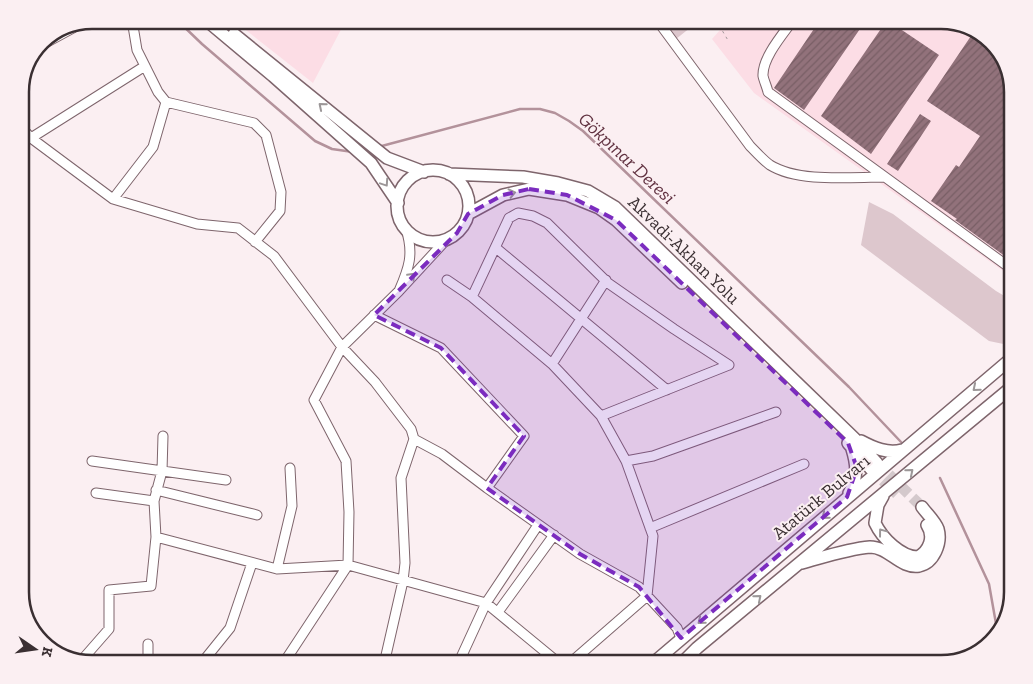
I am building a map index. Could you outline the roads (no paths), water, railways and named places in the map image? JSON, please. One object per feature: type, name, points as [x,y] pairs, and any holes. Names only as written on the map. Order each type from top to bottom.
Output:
[{"type":"main road","points":[[217,29],[371,163],[398,203]]},
{"type":"main road","points":[[228,29],[387,158],[424,172]]},
{"type":"main road","points":[[437,171],[449,174],[459,181],[466,191],[469,202],[468,214],[464,224],[457,233],[447,239],[436,242],[414,237],[400,220],[398,203],[404,186],[413,177],[424,172],[437,171]]},
{"type":"main road","name":"Akvadi-Akhan Yolu","points":[[449,174],[523,177],[558,183],[588,191],[615,207],[851,440]]},
{"type":"main road","name":"Akvadi-Akhan Yolu","points":[[468,214],[503,195],[529,189],[567,195],[599,208],[616,220],[851,440]]},
{"type":"main road","name":"Atatürk Bulvarı","points":[[662,655],[1004,365]]},
{"type":"main road","name":"Atatürk Bulvarı","points":[[690,655],[1004,393]]},
{"type":"main road","points":[[851,440],[887,451],[896,452],[902,450]]},
{"type":"main road","points":[[851,440],[874,466]]},
{"type":"main road","points":[[847,497],[852,488],[857,468],[851,440]]},
{"type":"main road","points":[[798,564],[859,548],[872,547],[881,549],[908,565],[919,566],[929,561],[937,551],[938,528],[919,510],[930,529],[930,547],[918,557],[905,554],[884,536],[875,523],[878,505],[885,492]]},
{"type":"street","points":[[134,29],[137,50],[158,92],[166,102],[254,123],[266,135],[281,192],[280,211],[255,242]]},
{"type":"street","points":[[664,29],[750,146],[768,164],[782,172],[806,177],[885,177]]},
{"type":"street","points":[[786,29],[774,46],[764,66],[763,77],[768,92],[1004,263]]},
{"type":"street","points":[[145,66],[31,138],[113,199],[197,224],[238,228],[274,256],[342,347],[375,382],[411,429],[414,439],[401,478],[405,563],[386,655]]},
{"type":"street","points":[[113,199],[153,147],[166,102]]},
{"type":"street","points":[[472,297],[509,218],[518,214],[532,216],[547,223],[606,280],[674,329],[729,365],[601,416]]},
{"type":"street","points":[[399,291],[408,270],[411,255],[406,229]]},
{"type":"street","points":[[290,655],[348,565],[349,512],[346,461],[314,400],[342,347],[399,291],[447,239]]},
{"type":"street","points":[[496,248],[667,390]]},
{"type":"street","points":[[447,280],[472,297],[552,364],[601,416],[626,461],[653,536],[647,596],[580,655]]},
{"type":"street","points":[[552,364],[606,280]]},
{"type":"street","points":[[374,316],[441,348],[524,436],[486,488]]},
{"type":"street","points":[[626,461],[653,456],[776,412]]},
{"type":"street","points":[[86,655],[109,629],[109,590],[151,586],[156,537],[154,501],[162,471],[163,436]]},
{"type":"street","points":[[414,439],[442,454],[486,488],[580,554],[639,587],[677,628],[682,638]]},
{"type":"street","points":[[92,461],[226,480]]},
{"type":"street","points":[[650,528],[804,464]]},
{"type":"street","points":[[277,570],[292,506],[290,468]]},
{"type":"street","points":[[156,490],[257,515]]},
{"type":"street","points":[[96,493],[154,501]]},
{"type":"street","points":[[462,655],[486,602],[538,524]]},
{"type":"street","points":[[498,612],[554,536]]},
{"type":"street","points":[[156,537],[277,570],[348,565],[486,602],[549,655]]},
{"type":"street","points":[[208,655],[230,628],[252,563]]},
{"type":"street","points":[[148,644],[148,655]]},
{"type":"waterway","name":"Gökpınar Deresi","points":[[186,29],[315,141],[332,149],[353,152]]},
{"type":"waterway","name":"Gökpınar Deresi","points":[[378,147],[520,109],[540,109],[555,113],[583,131],[849,387],[901,442]]},
{"type":"waterway","name":"Gökpınar Deresi","points":[[940,478],[989,584],[996,623]]},
{"type":"tunnel","points":[[877,463],[922,507]]},
{"type":"tunnel","points":[[871,469],[897,494]]}]
